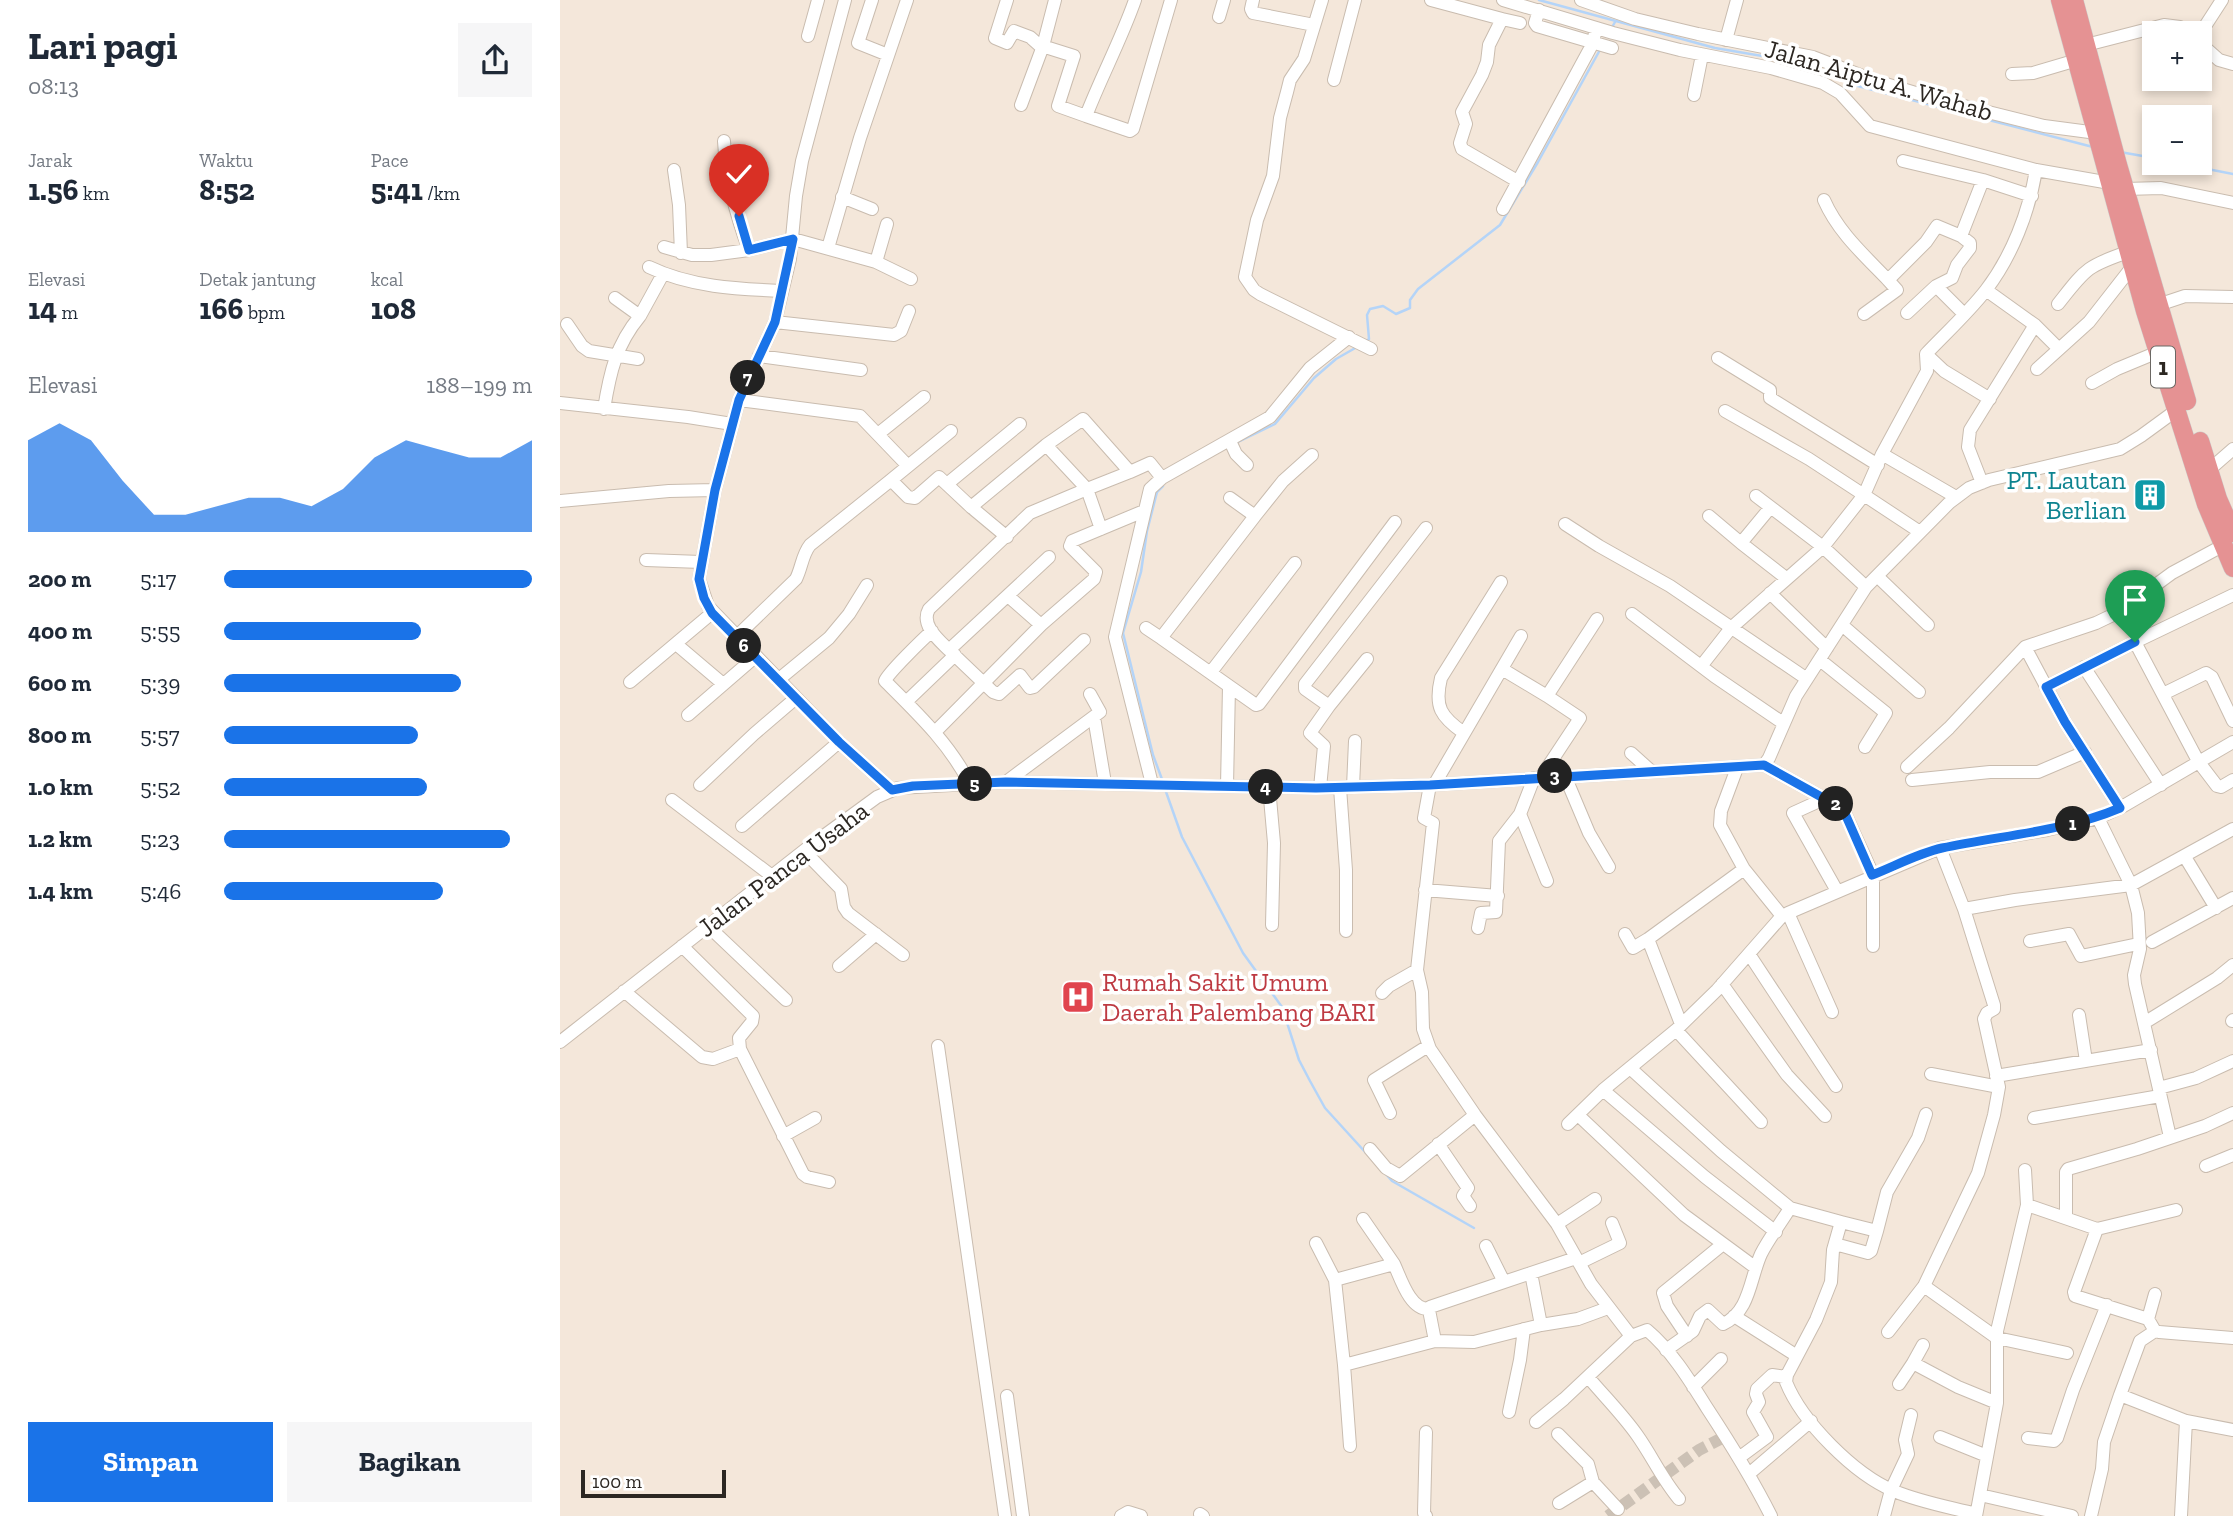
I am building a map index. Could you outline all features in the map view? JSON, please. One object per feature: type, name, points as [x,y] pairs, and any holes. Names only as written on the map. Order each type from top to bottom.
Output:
[{"type":"highway","name":"1","points":[[2060,0],[2082,52]]},
{"type":"highway","name":"1","points":[[2074,0],[2082,52],[2111,164],[2209,470],[2229,510],[2228,539],[2233,568]]},
{"type":"highway","name":"1","points":[[2118,186],[2130,259],[2158,352],[2206,504],[2228,539]]},
{"type":"street","points":[[808,36],[818,0]]},
{"type":"street","points":[[845,0],[802,161],[793,239],[775,322],[739,400],[715,490],[701,562],[701,588],[712,613],[839,742],[892,790]]},
{"type":"street","points":[[872,0],[858,43],[888,55]]},
{"type":"street","points":[[828,248],[842,197],[907,0]]},
{"type":"street","points":[[1007,0],[995,38],[1007,43],[1014,31],[1043,46],[1074,56],[1058,104],[1060,108],[1130,131],[1133,129],[1171,0]]},
{"type":"street","points":[[1021,105],[1043,46],[1055,0]]},
{"type":"street","points":[[1086,116],[1106,65],[1123,35],[1135,0]]},
{"type":"street","points":[[1219,17],[1224,0]]},
{"type":"street","points":[[1253,0],[1253,13],[1314,25]]},
{"type":"street","points":[[1154,784],[1115,637],[1150,489],[1162,478],[1232,446],[1269,417],[1310,368],[1362,343],[1260,294],[1245,277],[1257,220],[1273,176],[1280,118],[1287,92],[1292,77],[1302,63],[1322,0]]},
{"type":"street","points":[[1334,80],[1355,0]]},
{"type":"street","points":[[1433,0],[1520,23]]},
{"type":"street","points":[[1503,0],[1613,33],[1702,55],[1759,65],[1823,83],[1840,93],[1870,127],[2036,170],[2118,186],[2161,188],[2233,203]]},
{"type":"street","name":"Jalan Aiptu A. Wahab","points":[[1581,0],[1634,19],[1813,57],[1876,81],[2043,126],[2102,133]]},
{"type":"street","points":[[1726,40],[1737,0]]},
{"type":"street","points":[[2208,21],[2222,0]]},
{"type":"street","points":[[1539,9],[1536,25],[1601,45]]},
{"type":"street","points":[[1502,19],[1488,47],[1487,62],[1482,75],[1462,112],[1466,124],[1460,145],[1462,149],[1518,182]]},
{"type":"street","points":[[1503,209],[1601,45],[1598,28]]},
{"type":"street","points":[[2012,74],[2033,73],[2082,52],[2142,32]]},
{"type":"street","points":[[2212,54],[2219,60],[2233,64]]},
{"type":"street","points":[[1694,95],[1702,55]]},
{"type":"street","points":[[724,141],[725,164],[749,250]]},
{"type":"street","points":[[1903,161],[1983,180],[2032,196]]},
{"type":"street","points":[[674,170],[681,253]]},
{"type":"street","points":[[1702,665],[1731,628],[1823,547],[1864,495],[1927,371],[1926,355],[1986,290],[2013,243],[2032,196],[2036,170]]},
{"type":"street","points":[[1961,236],[1983,180]]},
{"type":"street","points":[[842,197],[872,209]]},
{"type":"street","points":[[1824,200],[1842,230],[1897,290],[1911,310],[1936,286],[1952,278],[1957,265],[1970,248],[1970,243],[1961,236],[1937,226],[1926,242],[1888,280]]},
{"type":"street","points":[[876,262],[887,225]]},
{"type":"street","points":[[664,247],[692,256],[749,250],[793,239],[876,262],[911,279]]},
{"type":"street","points":[[2057,304],[2085,270],[2098,262],[2130,259]]},
{"type":"street","points":[[2037,369],[2089,323],[2130,259]]},
{"type":"street","points":[[649,267],[683,281],[782,291]]},
{"type":"street","points":[[604,409],[608,381],[621,341],[640,316],[663,274]]},
{"type":"street","points":[[1936,286],[1964,314]]},
{"type":"street","points":[[1864,314],[1897,290]]},
{"type":"street","points":[[1986,290],[2035,325],[2059,349]]},
{"type":"street","points":[[2158,305],[2185,296],[2233,297]]},
{"type":"street","points":[[615,298],[640,316]]},
{"type":"street","points":[[775,322],[894,335],[901,331],[909,312]]},
{"type":"street","points":[[567,324],[585,349],[638,359]]},
{"type":"street","points":[[1982,482],[1970,456],[1968,436],[2035,325]]},
{"type":"street","points":[[2092,383],[2158,352]]},
{"type":"street","points":[[1926,355],[1944,370],[1990,399]]},
{"type":"street","points":[[759,356],[861,370]]},
{"type":"street","points":[[1718,358],[1770,390],[1770,398],[1880,459],[1956,497]]},
{"type":"street","points":[[878,434],[924,397]]},
{"type":"street","points":[[739,400],[860,416],[908,466]]},
{"type":"street","points":[[560,403],[732,424]]},
{"type":"street","points":[[1873,946],[1872,875],[1843,809],[1764,765],[1796,696],[1866,587],[1956,497],[1982,482],[2120,449],[2178,409]]},
{"type":"street","points":[[1725,411],[1809,459],[1920,533]]},
{"type":"street","points":[[971,508],[1046,445],[1083,419],[1130,472]]},
{"type":"street","points":[[947,484],[1020,424]]},
{"type":"street","points":[[736,638],[796,579],[810,545],[951,431]]},
{"type":"street","points":[[1046,445],[1087,488],[1101,529]]},
{"type":"street","points":[[1232,446],[1247,465]]},
{"type":"street","points":[[2209,470],[2233,449]]},
{"type":"street","points":[[1161,638],[1283,481],[1312,455]]},
{"type":"street","points":[[1084,640],[1032,688],[1021,675],[1000,694],[993,692],[952,653],[932,631],[926,618],[929,609],[1030,513],[1150,463],[1162,478]]},
{"type":"street","points":[[891,480],[912,498],[917,497],[937,478],[941,478],[971,508],[1007,537]]},
{"type":"street","points":[[560,501],[669,491],[715,490]]},
{"type":"street","points":[[1756,496],[1823,547],[1866,587]]},
{"type":"street","points":[[1230,498],[1255,516]]},
{"type":"street","points":[[1741,543],[1770,508]]},
{"type":"street","points":[[935,732],[1041,625],[1094,579],[1096,572],[1070,546],[1075,539],[1144,510]]},
{"type":"street","points":[[1709,516],[1786,578]]},
{"type":"street","points":[[1146,628],[1256,705],[1259,704],[1395,522]]},
{"type":"street","points":[[1565,524],[1599,547],[1670,586],[1807,679]]},
{"type":"street","points":[[1329,706],[1305,689],[1305,684],[1426,528]]},
{"type":"street","points":[[2085,752],[2038,772],[1909,773],[2025,647],[2096,623],[2142,601],[2164,578],[2228,539]]},
{"type":"street","points":[[906,702],[1049,557]]},
{"type":"street","points":[[646,560],[701,562]]},
{"type":"street","points":[[1211,672],[1295,563]]},
{"type":"street","points":[[1877,576],[1928,625]]},
{"type":"street","points":[[1464,733],[1449,722],[1438,704],[1441,678],[1501,582]]},
{"type":"street","points":[[778,680],[829,638],[849,614],[867,585]]},
{"type":"street","points":[[1770,593],[1827,648]]},
{"type":"street","points":[[2046,687],[2233,595]]},
{"type":"street","points":[[1008,596],[1041,625]]},
{"type":"street","points":[[631,682],[712,613]]},
{"type":"street","points":[[1632,614],[1783,723]]},
{"type":"street","points":[[1547,696],[1597,619]]},
{"type":"street","points":[[1842,625],[1919,692]]},
{"type":"street","points":[[932,631],[885,679],[935,732],[970,784]]},
{"type":"street","points":[[1521,636],[1432,785],[1424,817],[1433,822],[1417,970],[1422,992],[1423,1029],[1428,1046],[1475,1115],[1557,1224],[1608,1308],[1631,1336]]},
{"type":"street","points":[[2135,642],[2199,761],[2217,786],[2221,787],[2233,780]]},
{"type":"street","points":[[676,644],[722,683]]},
{"type":"street","points":[[2025,647],[2046,687],[2120,808]]},
{"type":"street","points":[[688,715],[755,657]]},
{"type":"street","points":[[1320,788],[1324,746],[1310,733],[1367,659]]},
{"type":"street","points":[[1819,660],[1886,713],[1865,747]]},
{"type":"street","points":[[2084,667],[2161,785]]},
{"type":"street","points":[[1478,928],[1480,913],[1496,912],[1499,841],[1520,814],[1538,778],[1580,718],[1502,669]]},
{"type":"street","points":[[2163,694],[2206,673],[2212,677],[2233,721]]},
{"type":"street","points":[[1227,786],[1229,686]]},
{"type":"street","points":[[1006,782],[1100,711],[1090,694]]},
{"type":"street","points":[[700,785],[796,698]]},
{"type":"street","points":[[1094,717],[1105,783]]},
{"type":"street","points":[[1346,931],[1346,788],[1355,741]]},
{"type":"street","points":[[742,825],[839,742]]},
{"type":"street","points":[[1568,1124],[1603,1090],[1679,1028],[1785,914],[1940,848],[2047,830],[2098,818],[2161,785],[2233,742]]},
{"type":"street","points":[[1632,753],[1651,771]]},
{"type":"street","name":"Jalan Panca Usaha","points":[[560,1042],[877,797],[905,787],[1006,782],[1346,788],[1764,765]]},
{"type":"street","points":[[1737,768],[1721,811],[1720,825],[1744,869],[1785,914],[1832,1012]]},
{"type":"street","points":[[1565,776],[1589,833],[1609,867]]},
{"type":"street","points":[[1269,787],[1275,843],[1272,925]]},
{"type":"street","points":[[1826,798],[1793,813],[1837,891]]},
{"type":"street","points":[[672,800],[772,876]]},
{"type":"street","points":[[1520,814],[1547,881]]},
{"type":"street","points":[[2098,818],[2131,885],[2138,913],[2140,949],[2134,978],[2170,1136]]},
{"type":"street","points":[[1964,909],[2131,885],[2233,829]]},
{"type":"street","points":[[1888,1332],[1924,1286],[1978,1173],[1994,1115],[1997,1082],[1984,1019],[1987,1013],[1994,1009],[1994,1005],[1964,909],[1940,848]]},
{"type":"street","points":[[804,851],[841,889],[844,907],[848,913],[903,955]]},
{"type":"street","points":[[2185,857],[2216,908]]},
{"type":"street","points":[[1625,934],[1633,948],[1744,869]]},
{"type":"street","points":[[1425,890],[1498,895]]},
{"type":"street","points":[[2152,943],[2233,898]]},
{"type":"street","points":[[708,926],[786,1000]]},
{"type":"street","points":[[839,966],[876,934]]},
{"type":"street","points":[[2030,942],[2069,934],[2081,956],[2138,944]]},
{"type":"street","points":[[1648,939],[1679,1028],[1761,1122]]},
{"type":"street","points":[[682,946],[753,1016],[752,1022],[739,1038],[740,1049],[804,1176],[829,1182]]},
{"type":"street","points":[[1749,954],[1836,1086]]},
{"type":"street","points":[[2144,1023],[2217,978],[2233,965]]},
{"type":"street","points":[[1382,993],[1417,970]]},
{"type":"street","points":[[1722,984],[1787,1075],[1825,1116]]},
{"type":"street","points":[[624,991],[702,1057],[713,1059],[740,1049]]},
{"type":"street","points":[[2079,1015],[2086,1061]]},
{"type":"street","points":[[938,1046],[1005,1516]]},
{"type":"street","points":[[1390,1112],[1374,1080],[1428,1046]]},
{"type":"street","points":[[1931,1074],[1997,1082],[2086,1061],[2151,1050]]},
{"type":"street","points":[[2034,1118],[2160,1092],[2233,1061]]},
{"type":"street","points":[[1630,1068],[1721,1151],[1790,1208],[1877,1231]]},
{"type":"street","points":[[1603,1090],[1705,1177],[1776,1232]]},
{"type":"street","points":[[2066,1218],[2068,1169],[2205,1126],[2233,1113]]},
{"type":"street","points":[[1835,1244],[1868,1254],[1871,1251],[1887,1192],[1918,1138],[1926,1114]]},
{"type":"street","points":[[1370,1149],[1398,1176],[1475,1115]]},
{"type":"street","points":[[1578,1115],[1684,1215],[1756,1268]]},
{"type":"street","points":[[783,1136],[815,1118]]},
{"type":"street","points":[[1438,1144],[1468,1188],[1463,1196],[1470,1206]]},
{"type":"street","points":[[2206,1166],[2233,1156]]},
{"type":"street","points":[[1841,1222],[1835,1244],[1831,1282],[1816,1320],[1786,1377],[1787,1387],[1811,1421],[1839,1453],[1891,1490],[1976,1515],[1997,1403],[1997,1338],[2028,1205],[2025,1170]]},
{"type":"street","points":[[1557,1224],[1595,1199]]},
{"type":"street","points":[[2028,1205],[2097,1229],[2176,1210]]},
{"type":"street","points":[[1666,1350],[1687,1336],[1707,1310],[1724,1325],[1734,1316],[1748,1297],[1763,1251],[1790,1208]]},
{"type":"street","points":[[1363,1219],[1421,1309],[1430,1309],[1531,1273],[1578,1261],[1620,1243],[1612,1223]]},
{"type":"street","points":[[2097,1229],[2074,1294],[2148,1319],[2155,1331],[2168,1335],[2233,1338]]},
{"type":"street","points":[[1316,1243],[1335,1280],[1350,1446]]},
{"type":"street","points":[[1687,1336],[1667,1306],[1664,1293],[1723,1244]]},
{"type":"street","points":[[1486,1246],[1504,1282]]},
{"type":"street","points":[[1335,1280],[1394,1264]]},
{"type":"street","points":[[1531,1273],[1541,1325]]},
{"type":"street","points":[[1924,1286],[1997,1338],[2067,1353]]},
{"type":"street","points":[[2148,1319],[2155,1294]]},
{"type":"street","points":[[2028,1438],[2053,1441],[2057,1438],[2107,1305]]},
{"type":"street","points":[[1343,1365],[1435,1341],[1467,1343],[1578,1319],[1608,1308]]},
{"type":"street","points":[[1430,1309],[1435,1341]]},
{"type":"street","points":[[1734,1316],[1797,1356]]},
{"type":"street","points":[[1509,1412],[1524,1329]]},
{"type":"street","points":[[1535,1422],[1631,1336],[1647,1330],[1666,1350],[1740,1457],[1771,1516]]},
{"type":"street","points":[[2091,1516],[2102,1469],[2104,1442],[2120,1395],[2137,1347],[2145,1337],[2155,1331]]},
{"type":"street","points":[[1899,1384],[1923,1345]]},
{"type":"street","points":[[1693,1387],[1721,1359]]},
{"type":"street","points":[[1913,1363],[1958,1387],[1997,1403]]},
{"type":"street","points":[[1740,1457],[1767,1437],[1752,1412],[1759,1402],[1756,1394],[1758,1389],[1772,1374],[1786,1377]]},
{"type":"street","points":[[1588,1377],[1636,1433],[1662,1479],[1679,1499]]},
{"type":"street","points":[[2120,1395],[2186,1421],[2233,1430]]},
{"type":"street","points":[[1006,1396],[1023,1516]]},
{"type":"street","points":[[1884,1516],[1891,1490],[1909,1454],[1905,1440],[1911,1415]]},
{"type":"street","points":[[1750,1473],[1811,1421]]},
{"type":"street","points":[[2181,1516],[2186,1421]]},
{"type":"street","points":[[1426,1432],[1426,1516]]},
{"type":"street","points":[[1558,1434],[1590,1467],[1593,1482],[1618,1509]]},
{"type":"street","points":[[1940,1437],[1987,1456]]},
{"type":"street","points":[[1559,1503],[1593,1482]]},
{"type":"street","points":[[1980,1495],[2072,1516]]},
{"type":"street","points":[[1121,1516],[1128,1512],[1141,1516]]},
{"type":"waterway","points":[[1539,0],[1715,48],[1804,63],[1854,85],[2093,147]]},
{"type":"waterway","points":[[1611,29],[1615,22]]},
{"type":"waterway","points":[[1365,342],[1369,339],[1367,315],[1370,309],[1383,306],[1396,314],[1410,308],[1410,300],[1418,289],[1500,225],[1601,48]]},
{"type":"waterway","points":[[2120,152],[2142,156]]},
{"type":"waterway","points":[[2212,170],[2233,174]]},
{"type":"waterway","points":[[1238,442],[1275,424],[1314,378],[1336,359],[1357,347]]},
{"type":"waterway","points":[[1163,486],[1157,492],[1147,531],[1141,572],[1123,633],[1153,755],[1163,782]]},
{"type":"waterway","points":[[1165,789],[1182,837],[1243,953],[1282,1007],[1299,1060],[1310,1081],[1325,1108],[1366,1153]]},
{"type":"waterway","points":[[1385,1173],[1392,1181],[1474,1228]]},
{"type":"tunnel","points":[[1608,1516],[1699,1450],[1726,1436]]},
{"type":"place","name":"PT. Lautan Berlian","points":[[2150,495]]},
{"type":"place","name":"Rumah Sakit Umum Daerah Palembang BARI","points":[[1078,997]]},
{"type":"route","points":[[739,216],[749,250],[793,239],[775,322],[739,400],[732,424],[715,490],[701,562],[701,588],[712,613],[839,742],[892,790],[913,786],[1006,782],[1316,788],[1430,785],[1764,765],[1843,809],[1872,875],[1940,848],[2081,823],[2120,808],[2046,687],[2135,642]]}]
